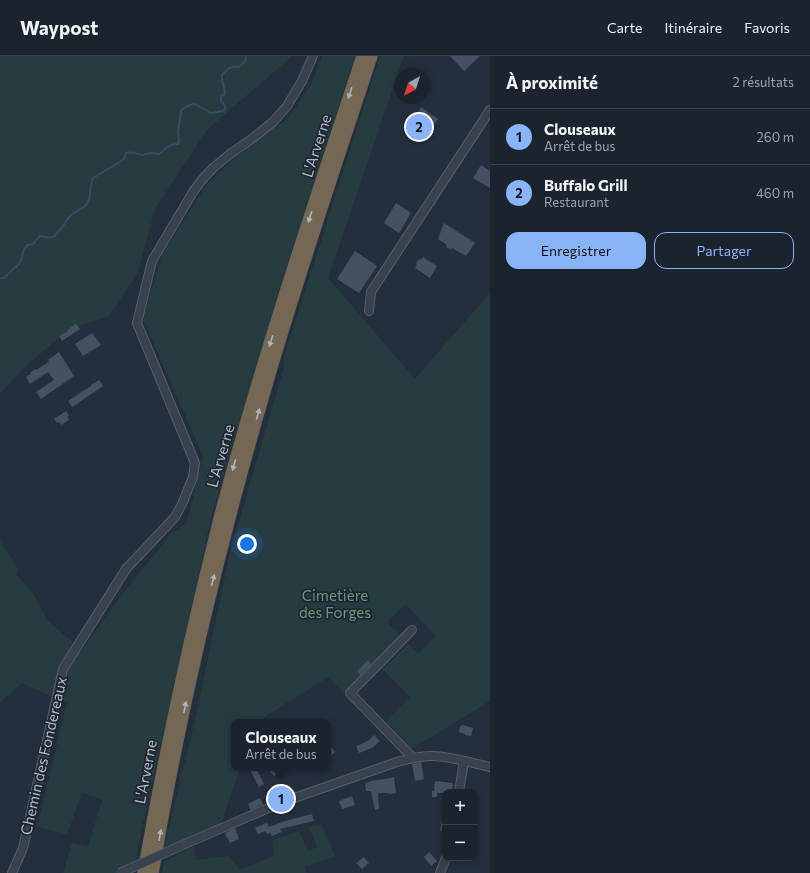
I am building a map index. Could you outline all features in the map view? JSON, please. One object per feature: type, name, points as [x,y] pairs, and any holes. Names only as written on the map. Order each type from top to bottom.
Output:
[{"type":"highway","name":"L'Arverne","points":[[143,873],[174,707],[190,636],[221,514],[257,384],[362,56]]},
{"type":"highway","name":"L'Arverne","points":[[153,873],[185,704],[228,522],[288,316],[372,56]]},
{"type":"street","name":"Chemin des Fondereaux","points":[[12,873],[24,848],[63,669],[126,569],[175,517],[193,477],[195,463],[137,323],[152,261],[193,192],[202,180],[213,168],[230,154],[273,122],[287,106],[302,81],[312,56]]},
{"type":"street","points":[[370,311],[371,292],[490,110]]},
{"type":"street","points":[[412,630],[350,693],[413,758]]},
{"type":"street","points":[[120,873],[280,803],[397,762],[413,758],[433,756],[490,767]]},
{"type":"street","points":[[459,789],[464,761]]},
{"type":"street","points":[[440,873],[445,861]]},
{"type":"green space","points":[[0,56],[292,56],[207,130],[155,209],[138,272],[109,316],[70,329],[29,363],[0,393]]},
{"type":"green space","points":[[322,56],[355,56],[280,286],[212,514],[139,841],[134,873],[63,873],[72,843],[88,846],[102,800],[82,793],[67,834],[37,827],[67,703],[22,683],[0,703],[0,541],[18,569],[16,574],[32,592],[48,621],[82,650],[120,597],[172,533],[187,523],[203,456],[143,319],[162,255],[207,184],[244,151],[289,117],[311,85]]},
{"type":"green space","name":"Cimetière des Forges","points":[[380,56],[404,56],[400,68],[394,68],[394,85],[328,278],[415,379],[490,293],[490,701],[412,749],[386,721],[410,697],[382,669],[408,644],[418,654],[436,636],[405,604],[387,622],[401,636],[344,693],[328,677],[262,719],[231,719],[231,771],[239,771],[221,824],[164,848],[196,716],[230,552],[284,367],[284,357]]},
{"type":"green space","points":[[322,825],[335,857],[305,866],[307,873],[162,873],[164,861],[194,847],[196,860],[228,856],[240,869],[274,856],[272,840],[299,831],[308,851],[317,847],[309,827]]},
{"type":"building","points":[[450,56],[480,56],[464,71]]},
{"type":"building","points":[[421,107],[438,119],[423,142],[405,130],[407,128],[404,126],[414,112],[417,114]]},
{"type":"building","points":[[481,165],[490,171],[490,188],[473,178]]},
{"type":"building","points":[[396,203],[411,213],[399,233],[384,223]]},
{"type":"building","points":[[444,223],[475,243],[466,256],[452,248],[451,250],[446,247],[447,245],[438,239]]},
{"type":"building","points":[[355,251],[377,266],[359,293],[337,279]]},
{"type":"building","points":[[423,257],[437,266],[430,278],[415,268],[419,259],[421,260]]},
{"type":"building","points":[[76,324],[80,329],[62,341],[59,336]]},
{"type":"building","points":[[92,333],[101,345],[83,356],[75,344]]},
{"type":"building","points":[[59,352],[74,376],[41,399],[36,392],[54,380],[48,372],[30,384],[26,377],[35,369],[36,370],[49,362],[48,360]]},
{"type":"building","points":[[99,380],[103,386],[72,407],[68,401]]},
{"type":"building","points":[[66,411],[69,416],[67,416],[69,420],[61,425],[59,422],[57,423],[54,419]]},
{"type":"building","points":[[368,660],[371,664],[360,675],[357,671]]},
{"type":"building","points":[[462,725],[473,728],[471,736],[459,732]]},
{"type":"building","points":[[374,735],[380,741],[372,748],[359,753],[356,746],[368,741]]},
{"type":"building","points":[[331,747],[335,752],[331,755]]},
{"type":"building","points":[[421,762],[424,779],[415,781],[412,764]]},
{"type":"building","points":[[251,771],[258,771],[264,784],[259,787]]},
{"type":"building","points":[[270,771],[281,771],[274,776]]},
{"type":"building","points":[[394,777],[396,793],[378,793],[379,809],[375,810],[371,791],[366,791],[365,783]]},
{"type":"building","points":[[435,781],[453,783],[452,789],[442,789],[442,793],[437,793],[437,797],[432,797],[432,791],[434,791]]},
{"type":"building","points":[[352,796],[355,805],[342,809],[339,801]]},
{"type":"building","points":[[260,798],[263,804],[251,810],[248,804]]},
{"type":"building","points":[[312,814],[314,821],[280,829],[282,832],[272,836],[270,833],[267,834],[265,831],[258,834],[255,828],[267,823],[269,827]]},
{"type":"building","points":[[442,821],[442,831],[440,830]]},
{"type":"building","points":[[235,828],[239,839],[230,843],[225,833]]},
{"type":"building","points":[[429,852],[437,861],[431,866],[424,857]]},
{"type":"building","points":[[364,857],[369,863],[362,869],[356,863]]},
{"type":"waterway","points":[[0,279],[4,278],[18,265],[24,249],[28,245],[33,244],[40,236],[53,237],[71,215],[87,204],[93,178],[123,160],[128,152],[142,155],[151,153],[160,154],[168,147],[178,144],[181,111],[184,108],[195,104],[211,113],[223,111],[225,106],[221,101],[221,96],[225,94],[222,75],[231,67],[239,67],[245,61],[246,56]]},
{"type":"place","name":"Buffalo Grill","points":[[419,127]]},
{"type":"place","name":"Clouseaux","points":[[281,799]]}]
